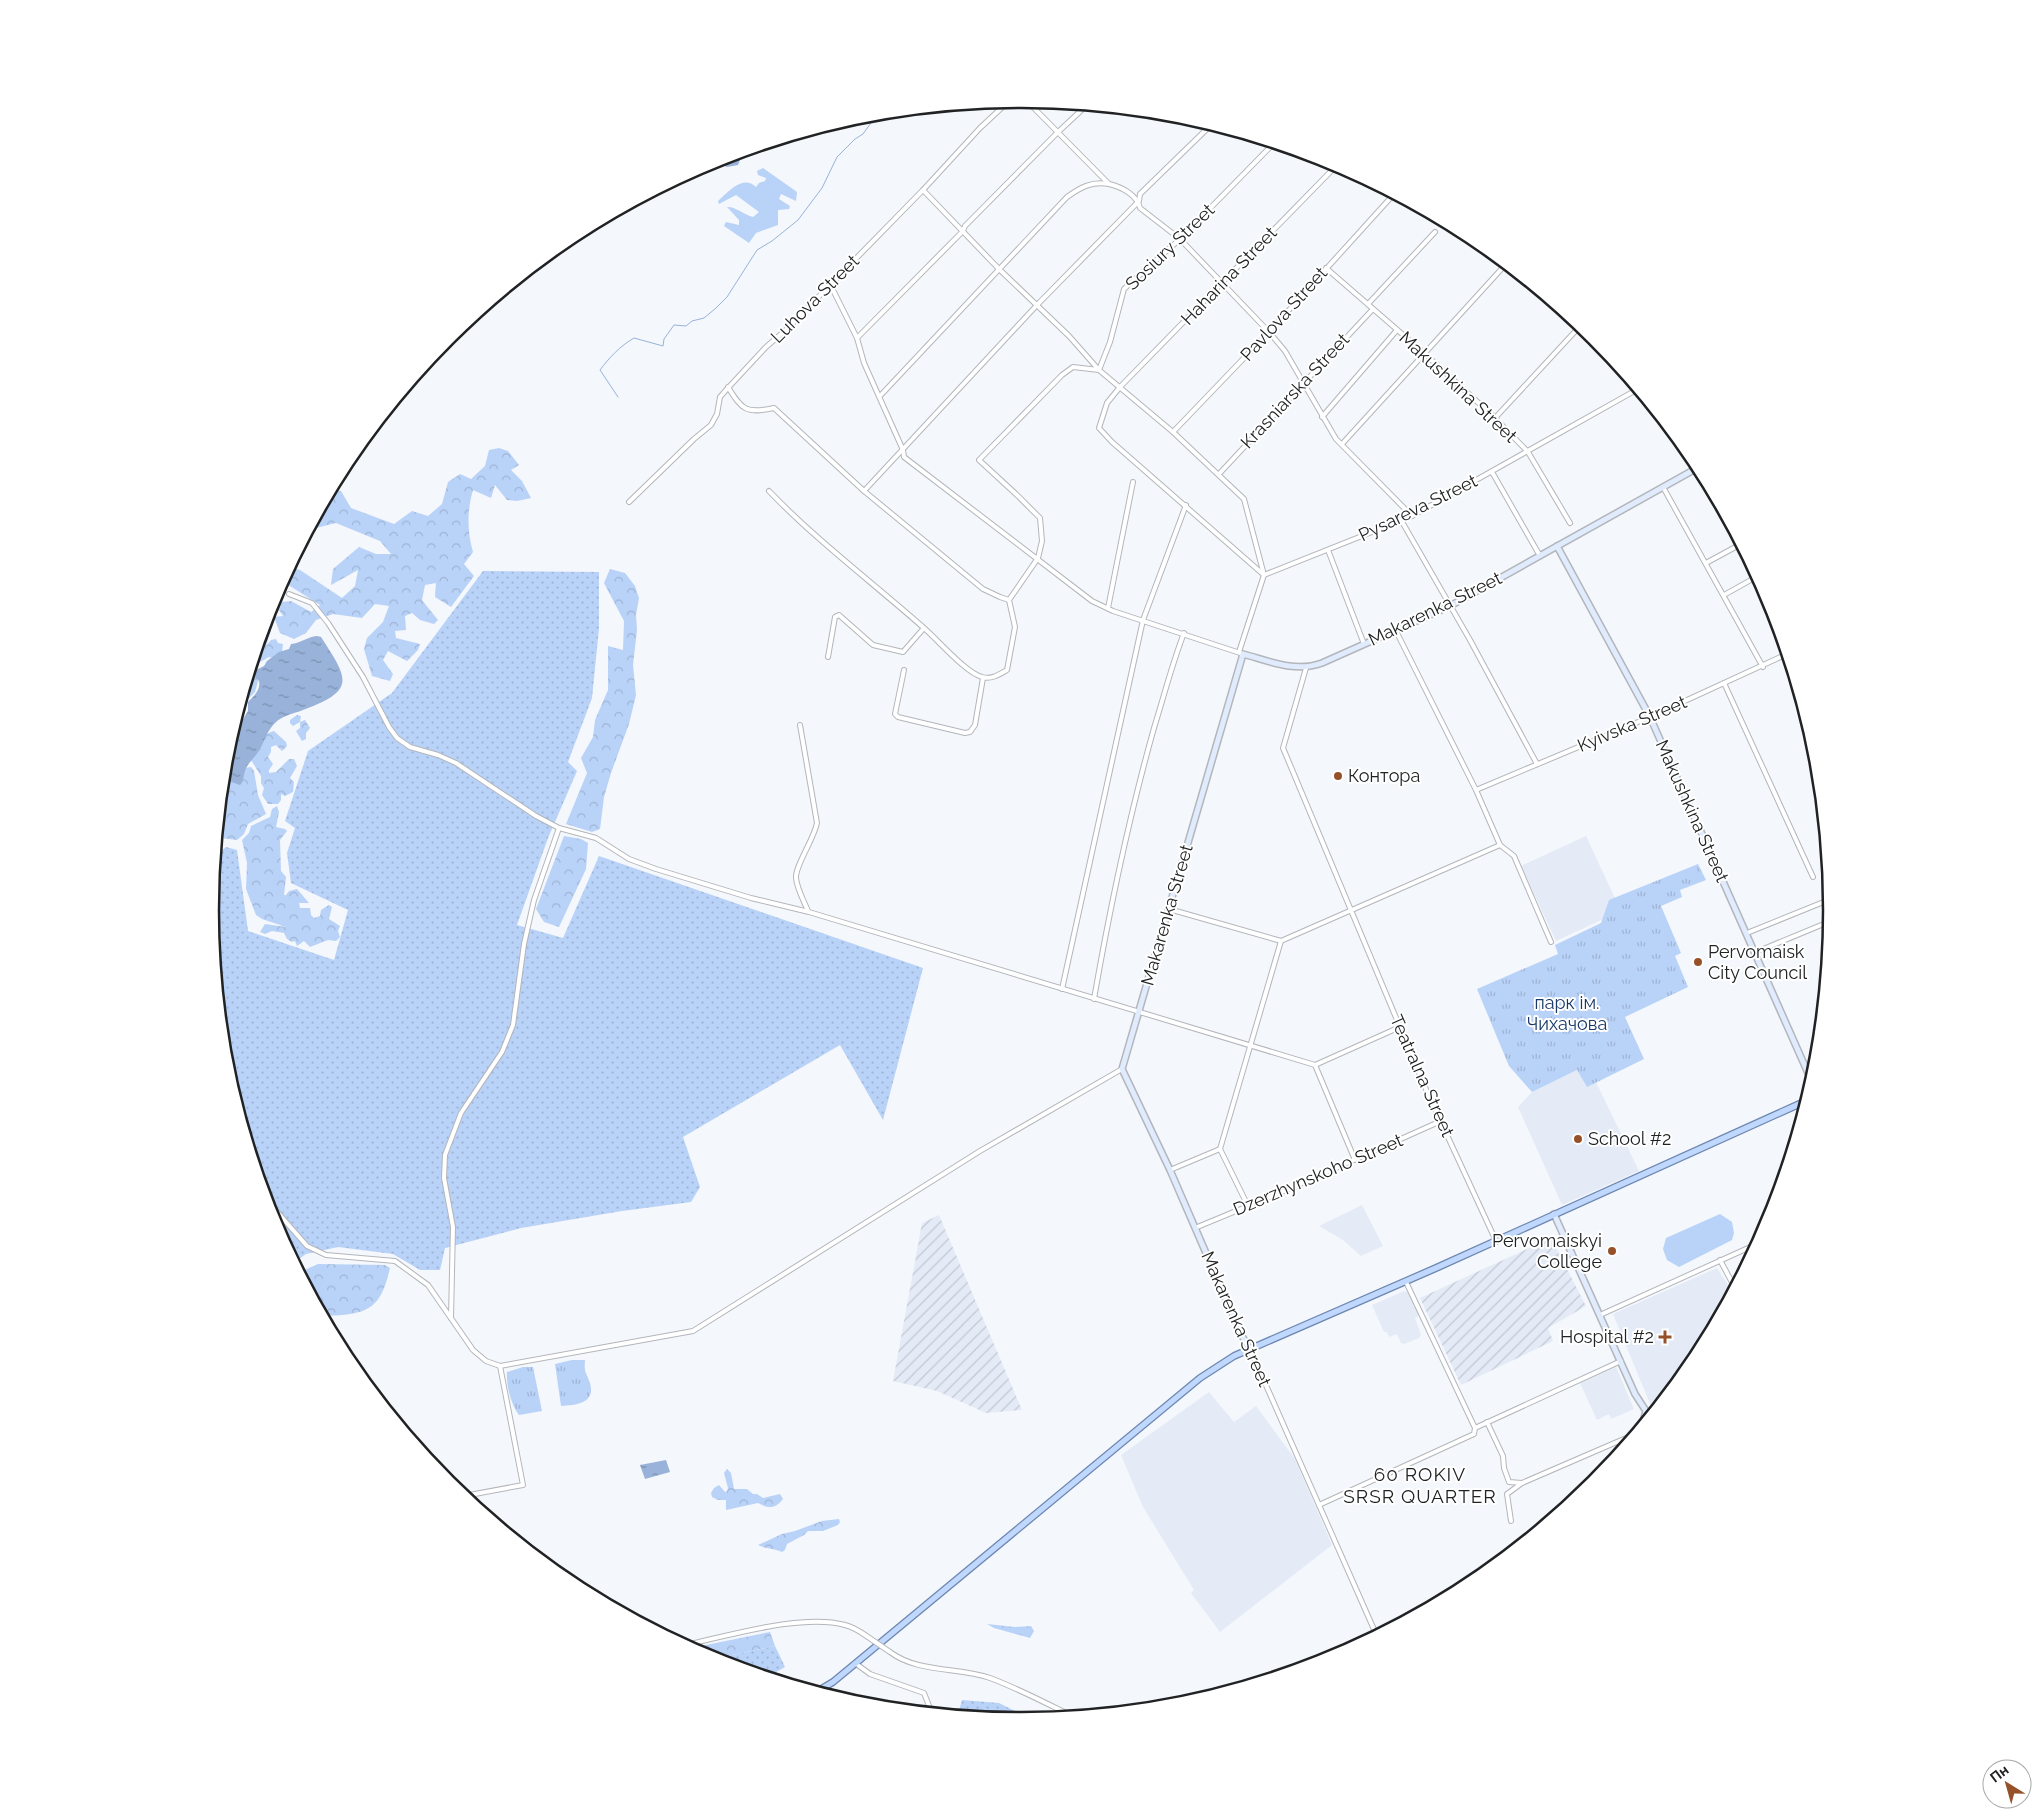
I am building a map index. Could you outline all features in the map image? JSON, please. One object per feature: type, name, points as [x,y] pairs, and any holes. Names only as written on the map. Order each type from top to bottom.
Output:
[{"type":"main road","points":[[824,1687],[855,1663],[1200,1378],[1234,1356],[1406,1282],[1799,1104]]},
{"type":"street","name":"Luhova Street","points":[[629,502],[711,425],[717,414],[720,397],[728,387],[766,347],[788,328],[1001,108]]},
{"type":"street","points":[[1034,108],[1109,184]]},
{"type":"street","points":[[857,338],[963,231],[965,226],[1082,110]]},
{"type":"street","points":[[1206,130],[1140,194],[1140,208],[1180,239],[1269,332],[1285,351],[1304,381],[1333,434],[1412,516]]},
{"type":"street","name":"Sosiury Street","points":[[1099,370],[1110,342],[1124,289],[1180,239],[1270,147]]},
{"type":"street","name":"Haharina Street","points":[[1186,505],[1112,442],[1099,428],[1107,402],[1332,171]]},
{"type":"street","points":[[880,396],[1066,197],[1081,188],[1098,182],[1119,187],[1139,201]]},
{"type":"street","points":[[923,190],[1069,336],[1099,370],[1173,432],[1244,499],[1264,575],[1241,653]]},
{"type":"street","name":"Pavlova Street","points":[[1173,432],[1269,332],[1390,198]]},
{"type":"street","points":[[864,491],[1036,305],[1139,201]]},
{"type":"street","points":[[1368,304],[1434,232]]},
{"type":"street","name":"Makushkina Street","points":[[1326,268],[1424,353],[1495,418],[1528,452],[1570,523]]},
{"type":"street","points":[[1342,444],[1502,268]]},
{"type":"street","points":[[830,284],[857,338],[864,363],[903,450],[904,457],[1092,601],[1241,653],[1290,667],[1306,668]]},
{"type":"street","name":"Krasniarska Street","points":[[1219,474],[1372,309]]},
{"type":"street","points":[[1322,417],[1397,330]]},
{"type":"street","points":[[1495,418],[1576,331]]},
{"type":"street","points":[[768,491],[863,578],[924,628],[967,668],[982,678],[994,677],[1007,670],[1015,627],[1009,600],[1038,558],[1042,541],[1040,518],[1017,494],[979,460],[1062,375],[1073,367],[1099,370]]},
{"type":"street","points":[[728,387],[739,404],[750,410],[774,408],[864,491],[983,589],[1000,598],[1009,600]]},
{"type":"street","name":"Pysareva Street","points":[[1264,575],[1412,516],[1633,392]]},
{"type":"street","name":"Makarenka Street","points":[[1306,668],[1396,631],[1450,606],[1692,471]]},
{"type":"street","points":[[1492,472],[1540,556]]},
{"type":"street","points":[[1108,608],[1133,482]]},
{"type":"street","points":[[1663,487],[1762,666]]},
{"type":"street","points":[[1062,989],[1143,620],[1186,505],[1264,575]]},
{"type":"street","points":[[1401,520],[1537,764]]},
{"type":"street","name":"Makushkina Street","points":[[1558,546],[1650,717],[1807,1070]]},
{"type":"street","points":[[1706,563],[1736,547]]},
{"type":"street","points":[[1328,550],[1364,644]]},
{"type":"street","points":[[1724,595],[1751,580]]},
{"type":"street","points":[[289,594],[312,603],[328,623],[363,677],[388,727],[397,738],[410,747],[438,755],[456,763],[536,816],[560,828],[596,838],[629,859],[752,898],[808,912],[1094,999],[1251,1044],[1315,1065],[1400,1027]]},
{"type":"street","points":[[828,658],[835,617],[839,615],[874,645],[902,652],[924,628]]},
{"type":"street","points":[[1396,631],[1476,790],[1500,845],[1514,856],[1551,942]]},
{"type":"street","points":[[1094,999],[1112,897],[1139,783],[1175,655],[1184,633]]},
{"type":"street","name":"Makarenka Street","points":[[1241,653],[1122,1069],[1170,1170],[1242,1336],[1250,1349],[1374,1630]]},
{"type":"street","name":"Kyivska Street","points":[[1476,790],[1650,717],[1781,657]]},
{"type":"street","name":"Teatralna Street","points":[[1306,668],[1283,748],[1351,909],[1376,974],[1496,1241]]},
{"type":"street","points":[[904,670],[895,714],[903,720],[965,733],[970,732],[975,725],[982,678]]},
{"type":"street","points":[[1724,683],[1813,877]]},
{"type":"street","points":[[800,725],[817,823],[815,833],[797,871],[799,888],[808,912]]},
{"type":"street","points":[[451,1318],[453,1228],[444,1178],[445,1155],[460,1113],[502,1052],[513,1024],[524,944],[534,900],[560,828]]},
{"type":"street","points":[[1168,909],[1281,942],[1351,909],[1500,845]]},
{"type":"street","points":[[1747,933],[1823,902]]},
{"type":"street","points":[[1756,952],[1822,925]]},
{"type":"street","points":[[1248,1206],[1220,1149],[1281,942]]},
{"type":"street","points":[[1315,1065],[1355,1160]]},
{"type":"street","points":[[279,1215],[307,1246],[326,1255],[395,1261],[428,1285],[473,1350],[486,1361],[500,1366],[693,1331],[980,1150],[1122,1069]]},
{"type":"street","name":"Dzerzhynskoho Street","points":[[1195,1228],[1441,1121]]},
{"type":"street","points":[[1170,1170],[1220,1149]]},
{"type":"street","points":[[1554,1214],[1635,1394],[1646,1412]]},
{"type":"street","points":[[1600,1315],[1747,1248]]},
{"type":"street","points":[[1720,1260],[1731,1281]]},
{"type":"street","points":[[1319,1505],[1474,1434],[1474,1428],[1406,1282]]},
{"type":"street","points":[[1474,1428],[1621,1361]]},
{"type":"street","points":[[473,1494],[523,1485],[500,1366]]},
{"type":"street","points":[[1488,1422],[1503,1456],[1504,1468],[1509,1482],[1522,1484]]},
{"type":"street","points":[[1511,1521],[1507,1494],[1522,1484],[1622,1440]]},
{"type":"street","points":[[697,1642],[782,1624],[815,1622],[846,1625],[868,1637],[902,1661],[988,1678],[1061,1710]]},
{"type":"street","points":[[855,1663],[870,1674],[924,1693],[929,1706]]},
{"type":"shaded area","points":[[1586,836],[1621,911],[1556,941],[1521,866]]},
{"type":"shaded area","name":"School #2","points":[[1577,1070],[1587,1086],[1596,1082],[1639,1171],[1562,1205],[1518,1107],[1532,1092]]},
{"type":"shaded area","points":[[1362,1205],[1383,1246],[1361,1256],[1343,1240],[1319,1226]]},
{"type":"shaded area","points":[[939,1215],[1022,1410],[986,1413],[937,1391],[893,1381],[922,1223]]},
{"type":"shaded area","points":[[1551,1238],[1586,1306],[1548,1328],[1553,1341],[1461,1385],[1420,1298]]},
{"type":"shaded area","name":"Hospital #2","points":[[1717,1268],[1729,1286],[1688,1355],[1651,1406],[1613,1314]]},
{"type":"shaded area","points":[[1404,1291],[1410,1293],[1420,1315],[1415,1318],[1421,1335],[1419,1338],[1404,1344],[1401,1343],[1397,1334],[1389,1337],[1387,1332],[1384,1332],[1372,1305]]},
{"type":"shaded area","name":"Hospital #2","points":[[1616,1367],[1634,1409],[1611,1419],[1609,1414],[1597,1420],[1580,1383]]},
{"type":"shaded area","points":[[1209,1392],[1234,1422],[1256,1406],[1295,1459],[1332,1545],[1220,1632],[1191,1593],[1194,1590],[1143,1507],[1121,1455]]},
{"type":"green space","points":[[763,168],[797,192],[796,201],[781,194],[779,199],[790,206],[789,209],[778,210],[778,225],[756,233],[749,243],[724,226],[726,222],[739,225],[739,220],[727,207],[734,208],[753,217],[759,212],[736,195],[719,204],[718,201],[741,183],[751,183],[756,187],[759,183],[765,181],[766,178],[758,175],[757,171]]},
{"type":"green space","points":[[499,448],[508,451],[519,465],[511,470],[522,481],[531,498],[517,501],[507,500],[495,485],[491,498],[473,490],[469,521],[473,552],[464,564],[474,576],[451,607],[435,597],[436,583],[425,585],[422,600],[438,620],[434,624],[420,620],[412,613],[405,616],[406,630],[395,631],[396,638],[420,644],[418,650],[407,661],[388,651],[383,660],[393,674],[390,681],[372,676],[364,649],[367,638],[383,622],[389,606],[375,604],[362,618],[333,614],[316,620],[306,633],[294,639],[280,633],[274,618],[283,616],[279,610],[282,602],[291,601],[311,612],[320,605],[288,585],[296,569],[342,598],[355,586],[358,570],[331,585],[333,569],[359,547],[376,554],[391,554],[380,541],[336,523],[316,528],[337,491],[341,491],[351,508],[394,524],[412,511],[428,516],[442,504],[448,482],[460,474],[471,479],[485,466],[489,450]]},
{"type":"green space","points":[[610,569],[625,573],[635,586],[639,598],[633,665],[636,695],[629,724],[604,797],[600,829],[592,832],[566,824],[587,773],[581,758],[593,737],[595,720],[608,690],[608,646],[623,650],[624,621],[604,583]]},
{"type":"green space","points":[[483,571],[599,572],[599,628],[592,698],[568,762],[577,771],[548,838],[517,925],[563,938],[599,856],[923,968],[883,1120],[840,1045],[683,1137],[700,1187],[691,1202],[622,1211],[521,1228],[445,1248],[440,1270],[420,1270],[393,1254],[338,1247],[306,1254],[300,1259],[280,1216],[262,1167],[246,1117],[234,1066],[221,962],[219,910],[222,850],[226,847],[237,850],[248,931],[334,960],[348,910],[291,883],[287,853],[295,828],[285,821],[308,751],[392,693]]},
{"type":"green space","points":[[271,629],[266,646],[271,640],[276,639],[278,643],[283,644],[282,653],[274,658],[269,657],[260,662]]},
{"type":"green space","points":[[255,673],[258,681],[255,692],[246,701]]},
{"type":"green space","points":[[297,715],[301,716],[300,722],[293,726],[290,720]]},
{"type":"green space","points":[[305,720],[310,728],[306,733],[306,739],[302,741],[296,731],[300,728],[300,722]]},
{"type":"green space","points":[[274,731],[286,742],[287,746],[282,751],[276,745],[271,747],[268,757],[273,764],[269,773],[276,772],[289,759],[294,759],[297,766],[290,778],[294,782],[293,792],[285,796],[281,794],[281,800],[278,804],[268,804],[262,795],[264,788],[261,783],[261,776],[251,760],[265,735]]},
{"type":"green space","points":[[251,767],[254,771],[258,795],[266,814],[248,824],[244,834],[237,840],[223,838],[231,774]]},
{"type":"green space","points":[[277,806],[279,812],[276,827],[287,831],[280,840],[281,871],[286,877],[284,895],[289,891],[297,889],[309,903],[299,903],[300,908],[310,908],[311,915],[314,918],[320,916],[321,910],[329,905],[332,907],[329,919],[340,926],[338,931],[340,937],[336,941],[328,940],[310,947],[304,941],[297,946],[295,941],[292,942],[287,939],[284,933],[272,931],[265,934],[260,932],[265,924],[286,927],[256,915],[246,889],[247,863],[242,840],[249,833],[251,826],[270,817],[272,809]]},
{"type":"green space","points":[[564,836],[581,839],[588,843],[586,869],[559,927],[544,922],[536,909]]},
{"type":"green space","name":"парк ім. Чихачова","points":[[1698,864],[1706,880],[1680,890],[1682,897],[1661,906],[1681,953],[1675,956],[1688,987],[1625,1017],[1644,1059],[1587,1087],[1577,1070],[1532,1092],[1509,1066],[1477,989],[1558,954],[1555,945],[1601,923],[1609,900]]},
{"type":"green space","points":[[1720,1214],[1732,1222],[1734,1233],[1732,1240],[1679,1267],[1667,1260],[1663,1249],[1666,1238]]},
{"type":"green space","points":[[318,1264],[385,1265],[390,1268],[381,1294],[369,1308],[351,1314],[329,1316],[305,1270]]},
{"type":"green space","points":[[572,1360],[585,1360],[585,1370],[591,1390],[590,1395],[578,1404],[561,1406],[555,1364]]},
{"type":"green space","points":[[523,1367],[533,1367],[542,1411],[519,1415],[510,1395],[507,1372]]},
{"type":"green space","points":[[727,1469],[731,1473],[734,1489],[747,1489],[763,1498],[780,1494],[783,1499],[772,1507],[758,1503],[726,1510],[726,1500],[718,1500],[712,1497],[711,1493],[719,1485],[725,1492],[727,1491],[724,1473]]},
{"type":"green space","points":[[839,1519],[838,1525],[823,1531],[808,1531],[787,1544],[782,1552],[758,1545],[782,1534],[822,1521]]},
{"type":"green space","points":[[987,1624],[1015,1627],[1031,1626],[1034,1631],[1030,1638],[994,1628]]},
{"type":"green space","points":[[770,1632],[775,1646],[729,1656],[704,1645]]},
{"type":"green space","points":[[775,1646],[785,1667],[775,1673],[729,1656]]},
{"type":"green space","points":[[962,1700],[999,1703],[1017,1712],[969,1710],[959,1709]]},
{"type":"water","points":[[741,159],[738,165],[727,167],[723,165]]},
{"type":"water","points":[[321,637],[337,663],[341,673],[342,682],[340,689],[320,703],[278,720],[268,732],[258,752],[246,768],[240,785],[230,781],[241,722],[248,711],[248,702],[259,687],[259,681],[254,676],[256,670],[264,666],[267,661],[279,652],[289,649],[291,644],[310,638]]},
{"type":"water","points":[[666,1460],[670,1472],[645,1479],[640,1465]]},
{"type":"waterway","points":[[618,397],[600,370],[611,357],[634,338],[663,346],[664,339],[674,325],[686,326],[692,321],[704,318],[716,308],[727,297],[757,250],[772,241],[798,220],[822,188],[837,157],[855,139],[863,134],[872,122]]},
{"type":"place","name":"Контора","points":[[1338,776]]},
{"type":"place","name":"Pervomaisk City Council","points":[[1698,962]]},
{"type":"place","name":"School #2","points":[[1578,1139]]},
{"type":"place","name":"Pervomaiskyi College","points":[[1612,1251]]},
{"type":"place","name":"Hospital #2","points":[[1665,1337]]},
{"type":"district","name":"60 ROKIV SRSR QUARTER","points":[[1420,1485]]}]
